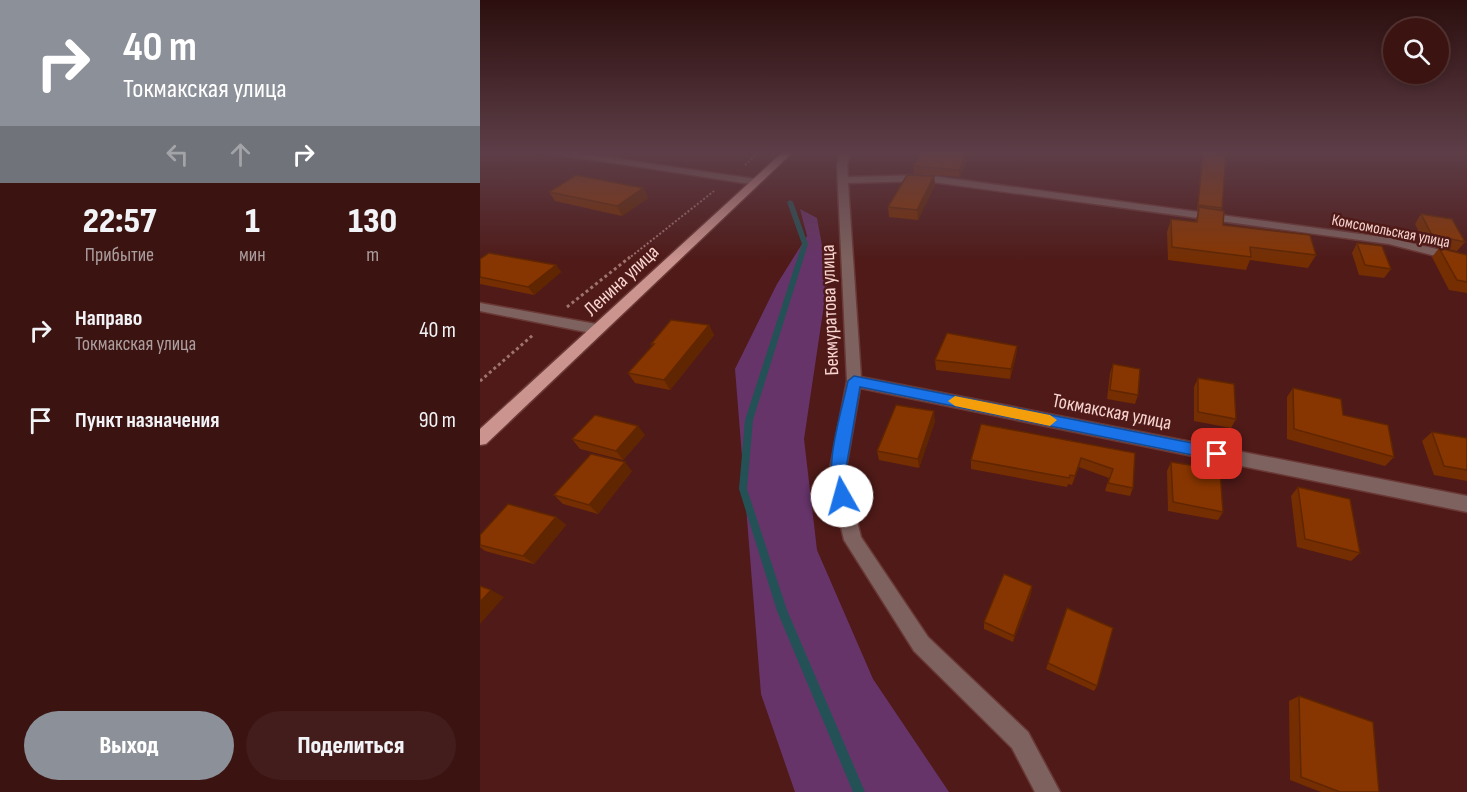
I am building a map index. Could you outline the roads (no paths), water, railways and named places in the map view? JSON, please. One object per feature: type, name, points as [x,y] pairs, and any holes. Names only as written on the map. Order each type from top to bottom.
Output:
[{"type":"main road","name":"Ленина улица","points":[[480,439],[750,188]]},
{"type":"street","name":"Бекмуратова улица","points":[[844,188],[854,381],[837,474],[853,540],[921,644],[1020,740],[1048,792]]},
{"type":"street","name":"Комсомольская улица","points":[[999,188],[1389,241],[1467,260]]},
{"type":"street","points":[[480,307],[596,329]]},
{"type":"street","name":"Токмакская улица","points":[[854,381],[1467,504]]},
{"type":"waterway","points":[[790,202],[805,244],[749,420],[743,489],[782,611],[859,792]]}]
